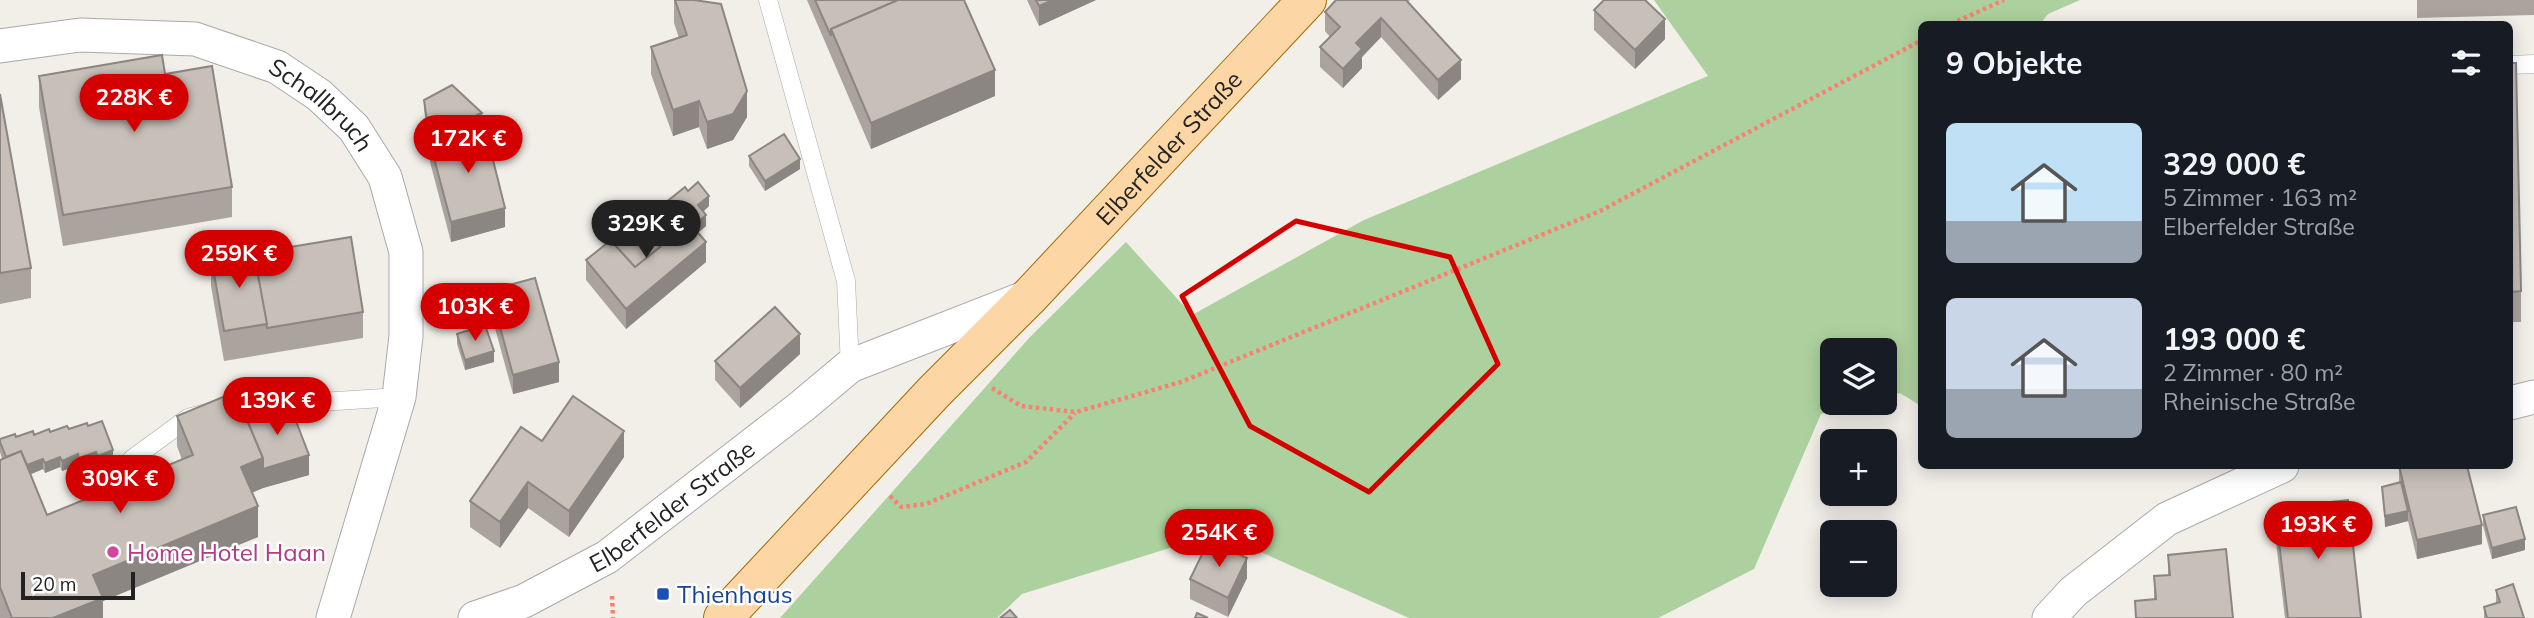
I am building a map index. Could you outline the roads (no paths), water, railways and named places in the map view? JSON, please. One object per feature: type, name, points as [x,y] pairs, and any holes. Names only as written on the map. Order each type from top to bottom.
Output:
[{"type":"main road","name":"Elberfelder Straße","points":[[723,618],[1307,0]]},
{"type":"street","name":"Schallbruch","points":[[0,46],[80,35],[195,39],[277,66],[319,94],[354,128],[385,177],[406,252],[406,336],[399,397],[333,618]]},
{"type":"street","name":"Elberfelder Straße","points":[[475,618],[524,601],[607,557],[696,490],[850,366],[1030,296]]},
{"type":"street","points":[[2513,402],[2534,397]]},
{"type":"street","points":[[2049,618],[2073,592],[2167,519],[2275,469]]},
{"type":"lane","points":[[768,0],[846,281],[850,366]]},
{"type":"lane","points":[[2513,65],[2534,64]]},
{"type":"lane","points":[[132,459],[188,418],[225,408],[399,397]]},
{"type":"place","name":"Home Hotel Haan","points":[[113,552]]},
{"type":"place","name":"Thienhaus","points":[[663,594]]}]
